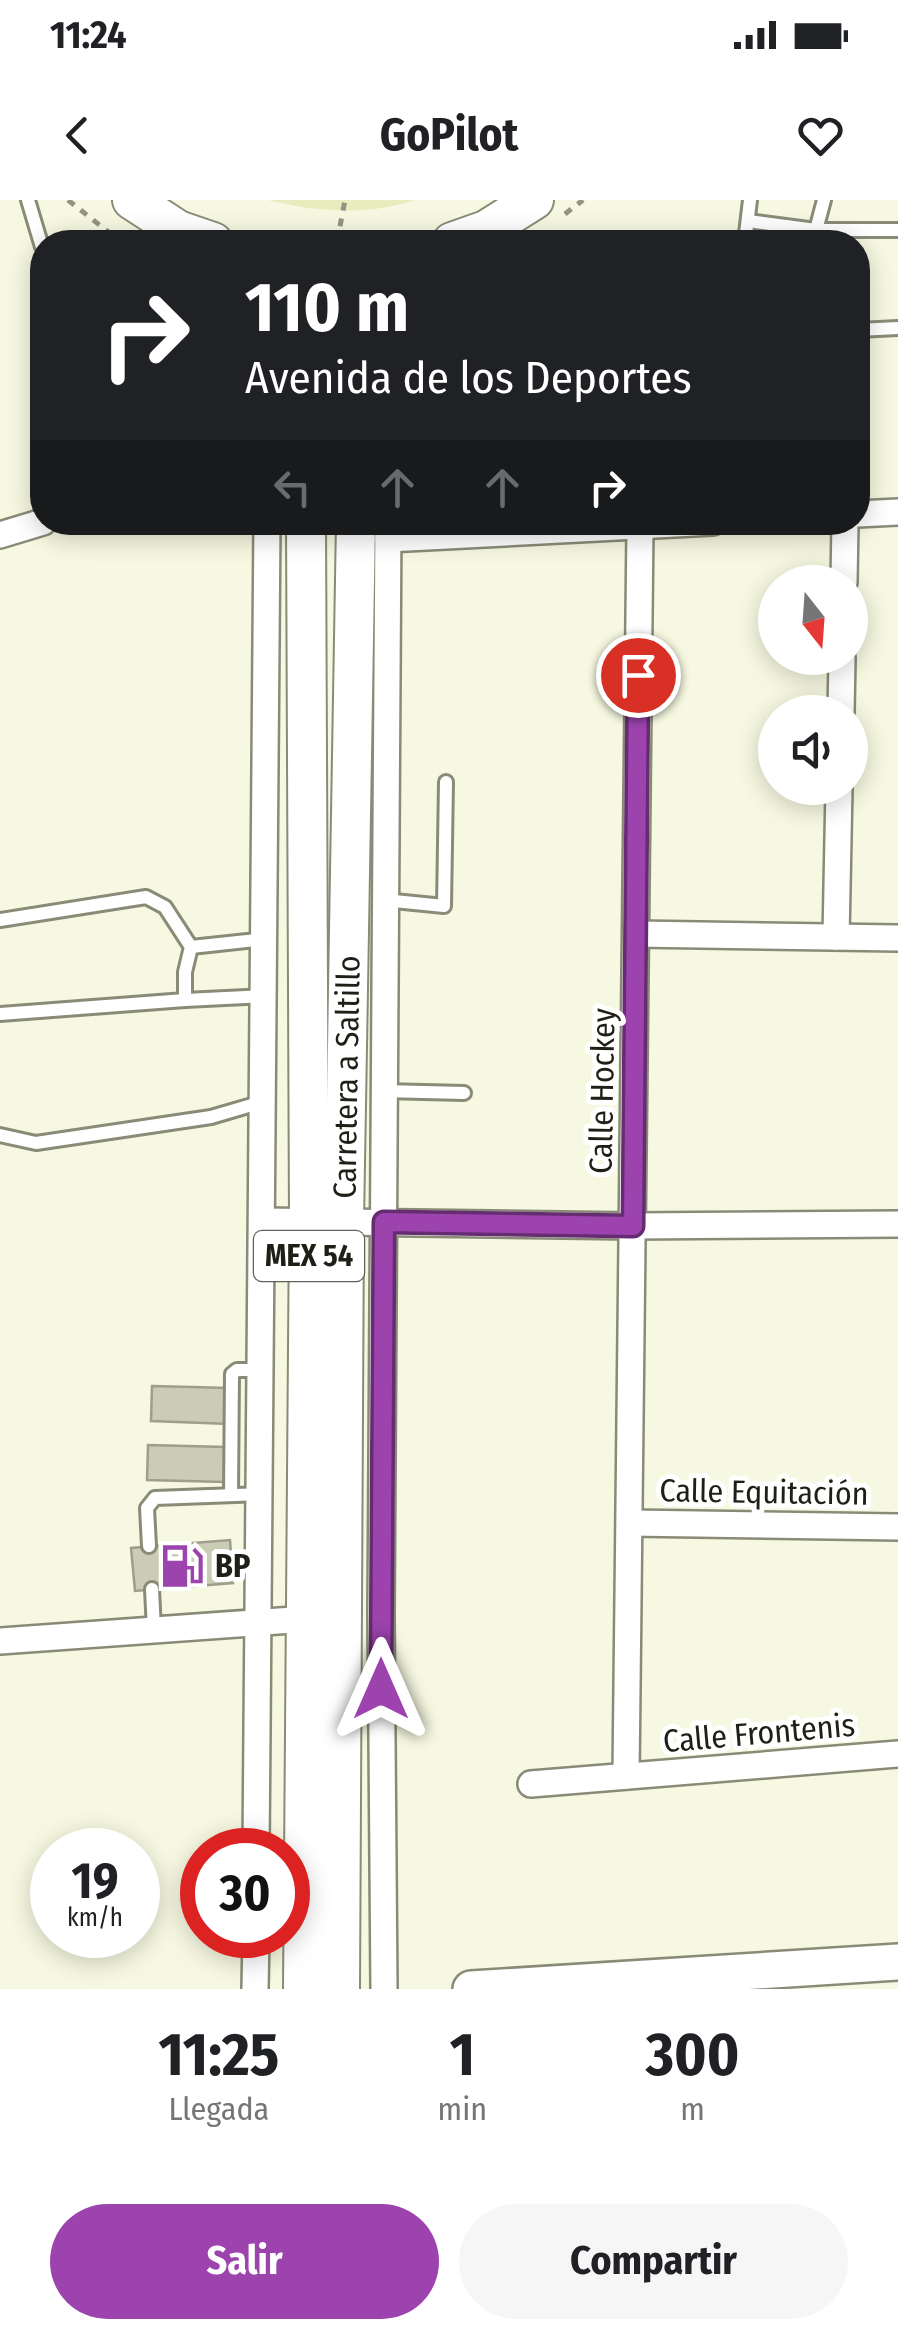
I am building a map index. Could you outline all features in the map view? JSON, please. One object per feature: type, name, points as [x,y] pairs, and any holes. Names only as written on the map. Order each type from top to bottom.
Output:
[{"type":"main road","points":[[132,200],[181,230]]},
{"type":"main road","points":[[484,230],[534,200]]},
{"type":"main road","name":"Carretera a Saltillo","points":[[303,1989],[324,1618],[327,1222],[306,535]]},
{"type":"main road","name":"Carretera a Saltillo","points":[[327,1222],[352,788],[376,535]]},
{"type":"main road","points":[[352,788],[384,822]]},
{"type":"main road","name":"Carretera a Saltillo","points":[[324,1618],[340,1989]]},
{"type":"street","points":[[870,513],[898,512]]},
{"type":"street","points":[[0,535],[30,526]]},
{"type":"street","points":[[256,1828],[267,535]]},
{"type":"street","name":"Carretera a Saltillo","points":[[377,535],[384,822],[380,1614],[384,1989]]},
{"type":"street","name":"Calle Hockey","points":[[626,1776],[640,535]]},
{"type":"street","points":[[844,565],[845,535]]},
{"type":"street","points":[[836,937],[839,805]]},
{"type":"street","points":[[636,934],[898,938]]},
{"type":"street","points":[[264,1221],[633,1226],[898,1224]]},
{"type":"street","name":"Calle Equitación","points":[[630,1522],[898,1527]]},
{"type":"street","points":[[0,1641],[380,1614]]},
{"type":"street","name":"Calle Frontenis","points":[[531,1784],[898,1754]]},
{"type":"street","points":[[255,1989],[256,1958]]},
{"type":"street","points":[[471,1989],[754,1981],[898,1962]]},
{"type":"lane","points":[[28,200],[37,230]]},
{"type":"lane","points":[[747,230],[750,200]]},
{"type":"lane","points":[[816,230],[824,200]]},
{"type":"lane","points":[[748,221],[816,230],[898,230]]},
{"type":"lane","points":[[870,329],[898,328]]},
{"type":"lane","points":[[384,900],[444,906],[446,782]]},
{"type":"lane","points":[[0,920],[146,897],[166,907],[190,946],[185,1000]]},
{"type":"lane","points":[[190,946],[265,939]]},
{"type":"lane","points":[[0,1014],[265,996]]},
{"type":"lane","points":[[383,1092],[464,1093]]},
{"type":"lane","points":[[0,1134],[36,1143],[211,1117],[264,1102]]},
{"type":"lane","points":[[232,1494],[232,1374],[236,1370],[262,1370]]},
{"type":"lane","points":[[149,1546],[147,1508],[154,1498],[260,1494]]},
{"type":"lane","points":[[152,1589],[154,1630]]},
{"type":"path","points":[[68,200],[106,230]]},
{"type":"path","points":[[339,230],[345,200]]},
{"type":"green space","points":[[268,200],[415,200],[379,208],[342,210]]},
{"type":"building","points":[[152,1386],[230,1388],[229,1424],[151,1421]]},
{"type":"building","name":"BP","points":[[148,1445],[226,1447],[224,1482],[147,1480]]},
{"type":"building","name":"BP","points":[[230,1540],[233,1583],[135,1591],[131,1548]]},
{"type":"place","name":"BP","points":[[182,1566]]},
{"type":"route","points":[[381,1689],[384,1222],[633,1226],[638,675]]}]
